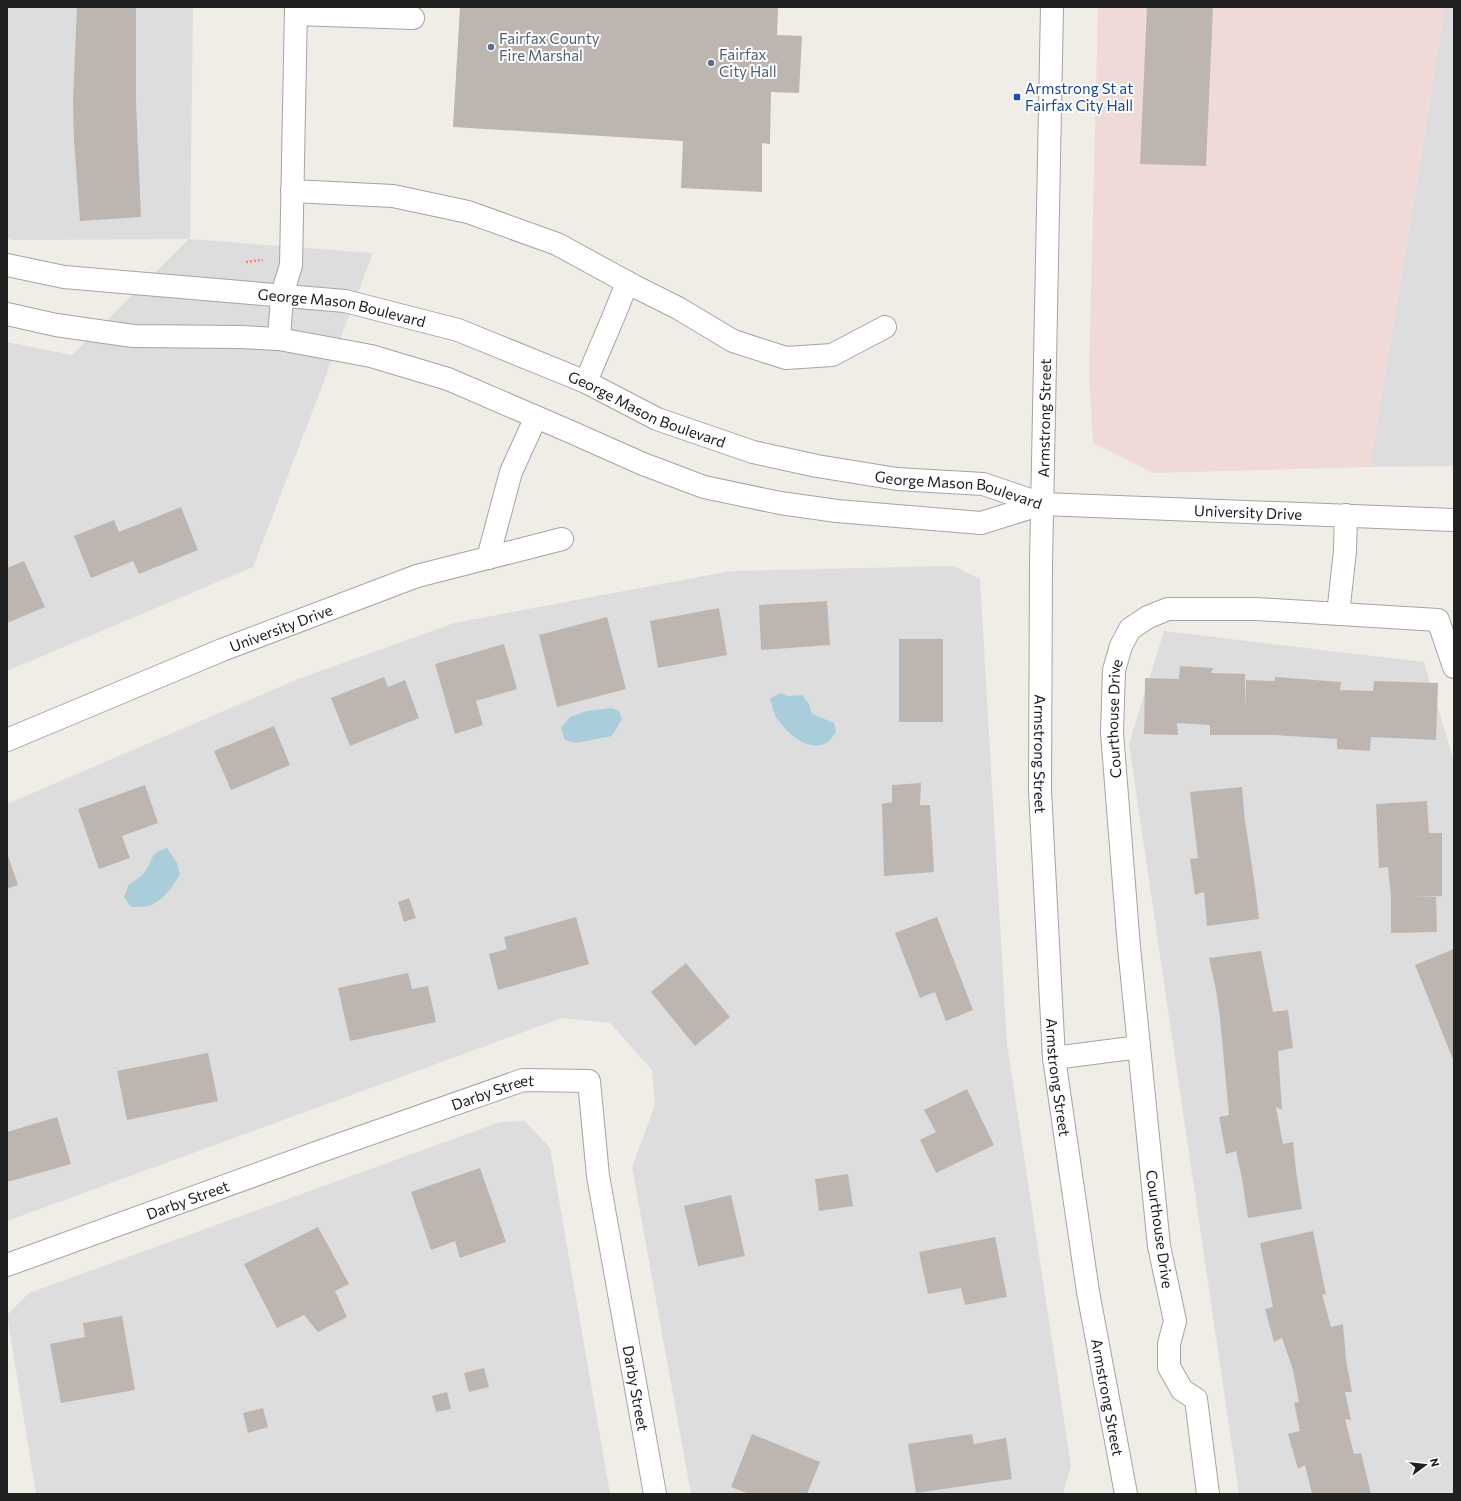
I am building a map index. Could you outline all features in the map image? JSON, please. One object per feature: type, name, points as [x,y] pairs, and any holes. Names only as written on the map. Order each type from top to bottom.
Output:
[{"type":"street","name":"Armstrong Street","points":[[1052,7],[1042,504],[1040,791],[1054,1058],[1088,1292],[1126,1494]]},
{"type":"street","points":[[279,339],[282,295],[291,265],[296,10],[414,18]]},
{"type":"street","points":[[292,191],[393,196],[468,212],[557,244],[678,308],[733,341],[786,358],[832,355],[886,328]]},
{"type":"street","name":"George Mason Boulevard","points":[[7,265],[64,277],[346,301],[458,330],[586,382],[657,419],[753,452],[817,466],[897,479],[983,484],[1042,504]]},
{"type":"street","points":[[586,382],[627,282]]},
{"type":"street","name":"George Mason Boulevard","points":[[7,314],[56,325],[134,336],[279,339],[370,356],[448,379],[643,464],[704,487],[780,503],[837,511],[981,522],[1042,504]]},
{"type":"street","points":[[488,558],[511,472],[536,417]]},
{"type":"street","name":"University Drive","points":[[1042,504],[1454,520]]},
{"type":"street","points":[[1338,614],[1345,551],[1346,515]]},
{"type":"street","name":"University Drive","points":[[7,740],[222,650],[417,576],[562,539]]},
{"type":"street","name":"Courthouse Drive","points":[[1208,1494],[1196,1399],[1182,1390],[1169,1367],[1169,1344],[1175,1321],[1159,1246],[1128,940],[1112,733],[1114,670],[1121,646],[1130,629],[1148,617],[1168,609],[1256,609],[1438,620],[1454,667]]},
{"type":"street","points":[[1054,1058],[1139,1047]]},
{"type":"street","name":"Darby Street","points":[[7,1265],[523,1080],[588,1081],[598,1176],[655,1494]]},
{"type":"shaded area","points":[[7,7],[193,7],[190,239],[373,253],[253,567],[7,671],[7,342],[72,355],[189,239],[12,240],[7,238]]},
{"type":"shaded area","points":[[1098,7],[1445,7],[1370,467],[1153,473],[1093,443],[1089,374]]},
{"type":"shaded area","points":[[1445,7],[1454,7],[1454,466],[1370,467]]},
{"type":"shaded area","points":[[954,566],[980,579],[1007,1044],[1071,1466],[1063,1494],[691,1494],[632,1167],[655,1105],[652,1070],[610,1023],[562,1018],[7,1221],[7,804],[298,679],[454,623],[731,571]]},
{"type":"shaded area","points":[[1164,631],[1424,662],[1454,761],[1454,1494],[1239,1494],[1129,744]]},
{"type":"shaded area","points":[[525,1121],[550,1148],[610,1494],[36,1494],[7,1315],[29,1293],[500,1122]]},
{"type":"water","points":[[780,693],[788,696],[802,695],[809,704],[812,714],[834,723],[836,732],[828,742],[820,745],[805,743],[798,740],[780,723],[776,717],[770,699]]},
{"type":"water","points":[[611,708],[619,711],[622,719],[612,736],[576,743],[565,740],[561,728],[570,717],[587,711]]},
{"type":"water","points":[[167,848],[177,863],[180,874],[177,879],[168,892],[156,902],[151,905],[141,907],[131,907],[124,897],[129,884],[144,873],[154,855]]},
{"type":"building","points":[[77,7],[136,7],[136,103],[141,217],[80,221],[74,141],[73,100]]},
{"type":"building","points":[[460,7],[778,7],[777,35],[802,36],[799,93],[771,92],[770,144],[762,143],[762,192],[681,188],[683,141],[453,127]]},
{"type":"building","points":[[1147,7],[1213,7],[1206,166],[1140,164]]},
{"type":"building","points":[[181,507],[198,550],[139,574],[133,561],[91,578],[74,536],[114,520],[119,532]]},
{"type":"building","points":[[24,561],[45,607],[7,623],[7,568]]},
{"type":"building","points":[[827,601],[830,645],[761,650],[759,605]]},
{"type":"building","points":[[719,608],[727,655],[658,668],[650,621]]},
{"type":"building","points":[[607,617],[626,689],[557,707],[539,635]]},
{"type":"building","points":[[899,639],[943,639],[943,722],[899,722]]},
{"type":"building","points":[[504,644],[517,689],[476,701],[483,725],[455,734],[435,664]]},
{"type":"building","points":[[1180,666],[1213,668],[1211,673],[1245,674],[1245,710],[1246,680],[1275,681],[1275,677],[1341,682],[1340,690],[1373,691],[1374,681],[1438,683],[1436,740],[1371,737],[1370,751],[1337,749],[1337,739],[1274,735],[1210,735],[1210,725],[1177,723],[1178,735],[1144,734],[1145,678],[1179,679]]},
{"type":"building","points":[[384,677],[388,687],[405,680],[419,718],[350,746],[331,698]]},
{"type":"building","points":[[274,726],[290,765],[231,790],[214,751]]},
{"type":"building","points":[[921,783],[920,805],[930,805],[934,872],[884,876],[882,804],[892,802],[892,785]]},
{"type":"building","points":[[145,785],[158,823],[122,836],[130,858],[99,869],[78,809]]},
{"type":"building","points":[[1242,787],[1245,821],[1259,919],[1207,926],[1204,892],[1195,895],[1190,859],[1198,858],[1190,792]]},
{"type":"building","points":[[1427,801],[1429,833],[1442,833],[1442,896],[1416,897],[1436,897],[1437,932],[1391,933],[1391,898],[1388,867],[1379,868],[1376,804]]},
{"type":"building","points":[[7,853],[18,885],[7,889]]},
{"type":"building","points":[[409,898],[416,918],[404,922],[398,902]]},
{"type":"building","points":[[576,917],[589,964],[498,990],[489,954],[507,949],[504,937]]},
{"type":"building","points":[[937,917],[973,1010],[946,1021],[935,992],[920,998],[895,933]]},
{"type":"building","points":[[1454,949],[1454,1062],[1415,965]]},
{"type":"building","points":[[1261,951],[1273,1012],[1288,1010],[1293,1048],[1278,1051],[1282,1110],[1276,1107],[1283,1144],[1293,1142],[1302,1209],[1248,1218],[1236,1151],[1226,1154],[1219,1117],[1229,1115],[1220,1018],[1209,958]]},
{"type":"building","points":[[686,963],[730,1017],[695,1046],[651,992]]},
{"type":"building","points":[[408,973],[412,989],[428,986],[436,1022],[350,1041],[338,988]]},
{"type":"building","points":[[208,1053],[218,1101],[127,1120],[117,1071]]},
{"type":"building","points":[[967,1089],[994,1145],[936,1173],[920,1140],[936,1132],[924,1110]]},
{"type":"building","points":[[57,1117],[71,1164],[7,1182],[7,1132]]},
{"type":"building","points":[[480,1168],[506,1242],[460,1258],[455,1241],[431,1250],[411,1192]]},
{"type":"building","points":[[848,1174],[853,1206],[819,1211],[815,1179]]},
{"type":"building","points":[[731,1195],[745,1256],[698,1266],[684,1206]]},
{"type":"building","points":[[318,1227],[349,1284],[335,1291],[347,1317],[318,1332],[304,1315],[277,1328],[244,1264]]},
{"type":"building","points":[[1313,1231],[1326,1295],[1322,1294],[1331,1327],[1343,1324],[1346,1360],[1352,1392],[1345,1392],[1351,1420],[1345,1419],[1354,1454],[1361,1453],[1371,1494],[1312,1494],[1305,1465],[1298,1469],[1288,1434],[1300,1431],[1294,1403],[1299,1402],[1293,1370],[1282,1338],[1274,1342],[1265,1309],[1273,1307],[1260,1243]]},
{"type":"building","points":[[995,1237],[1007,1297],[965,1305],[961,1288],[928,1294],[919,1252]]},
{"type":"building","points":[[122,1316],[135,1390],[61,1403],[50,1344],[85,1337],[83,1323]]},
{"type":"building","points":[[484,1368],[489,1387],[469,1392],[464,1373]]},
{"type":"building","points":[[447,1392],[451,1409],[436,1412],[432,1396]]},
{"type":"building","points":[[263,1408],[268,1427],[248,1433],[243,1413]]},
{"type":"building","points":[[752,1434],[820,1462],[807,1494],[749,1494],[731,1487]]},
{"type":"building","points":[[972,1434],[974,1444],[1006,1438],[1012,1479],[916,1493],[908,1444]]},
{"type":"place","name":"Fairfax County Fire Marshal","points":[[491,47]]},
{"type":"place","name":"Fairfax City Hall","points":[[711,63]]},
{"type":"place","name":"Armstrong St at Fairfax City Hall","points":[[1017,97]]}]
